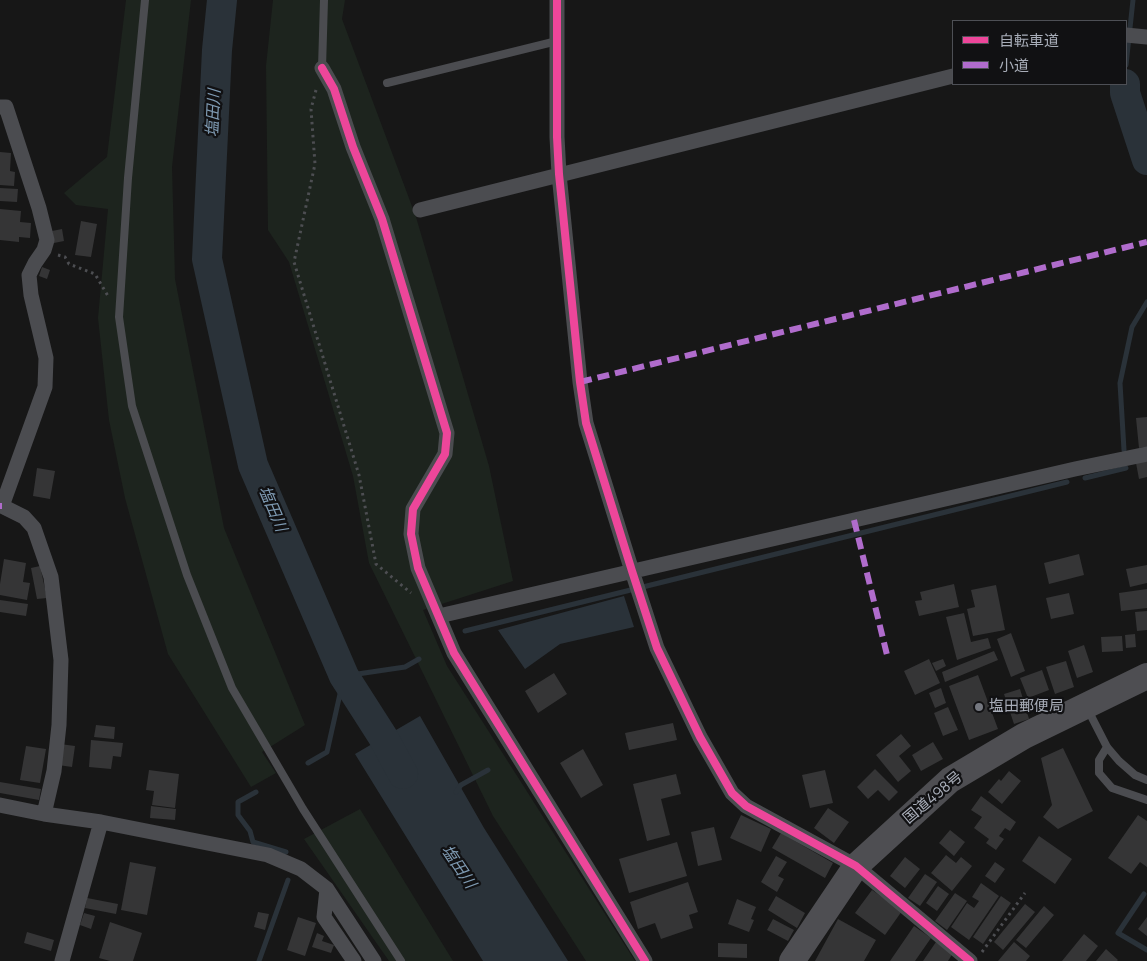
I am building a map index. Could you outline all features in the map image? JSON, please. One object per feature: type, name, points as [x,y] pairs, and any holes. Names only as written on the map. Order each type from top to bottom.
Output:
[{"type":"highway","name":"国道498号","points":[[792,961],[856,866],[950,780],[1024,736],[1147,676]]},
{"type":"street","points":[[557,0],[557,137],[559,174],[580,382],[586,423],[657,648],[700,738],[732,793],[746,806],[856,866],[976,957]]},
{"type":"street","points":[[322,68],[334,89],[353,147],[382,219],[447,433],[444,454],[413,509],[411,534],[418,568],[454,653],[645,961]]},
{"type":"street","points":[[420,210],[952,76]]},
{"type":"street","points":[[0,107],[6,107],[39,208],[46,240],[44,250],[29,275],[31,295],[46,358],[45,387],[2,506],[24,517],[34,528],[51,577],[61,660],[59,724],[54,771],[44,814]]},
{"type":"street","points":[[439,616],[635,582],[1075,469],[1147,454]]},
{"type":"street","points":[[0,805],[100,822],[268,855],[301,869],[326,889],[374,961]]},
{"type":"street","points":[[62,961],[100,822]]},
{"type":"street","points":[[326,889],[324,917],[354,961]]},
{"type":"lane","points":[[145,0],[128,178],[119,316],[132,406],[187,575],[232,688],[303,809],[401,961]]},
{"type":"lane","points":[[322,68],[324,0]]},
{"type":"lane","points":[[387,83],[557,41]]},
{"type":"lane","points":[[1086,706],[1107,748],[1135,775],[1147,780]]},
{"type":"lane","points":[[1107,748],[1099,760],[1099,773],[1112,788],[1147,800]]},
{"type":"path","points":[[322,68],[311,109],[316,164],[294,262],[358,475],[376,564],[439,616]]},
{"type":"path","points":[[44,250],[65,257],[69,264],[95,274],[119,316]]},
{"type":"path","points":[[976,957],[1025,893]]},
{"type":"shaded area","points":[[126,0],[191,0],[172,167],[175,279],[224,528],[305,725],[262,752],[276,773],[251,787],[168,654],[125,498],[109,420],[98,318],[108,209],[76,205],[64,193],[107,157]]},
{"type":"shaded area","points":[[273,0],[345,0],[342,19],[416,217],[489,466],[513,581],[423,610],[447,666],[635,961],[586,961],[493,816],[369,563],[353,476],[289,262],[268,230],[266,66]]},
{"type":"shaded area","points":[[360,809],[453,961],[389,961],[304,839]]},
{"type":"water","points":[[624,596],[634,627],[560,644],[525,669],[498,630]]},
{"type":"water","points":[[420,716],[484,828],[568,961],[483,961],[355,754]]},
{"type":"building","points":[[0,152],[11,153],[10,171],[15,172],[14,186],[0,185]]},
{"type":"building","points":[[0,188],[18,189],[17,202],[0,201]]},
{"type":"building","points":[[0,209],[21,211],[20,222],[31,223],[30,238],[19,237],[19,242],[0,240]]},
{"type":"building","points":[[81,221],[97,224],[91,257],[75,255]]},
{"type":"building","points":[[62,229],[64,241],[54,243],[52,231]]},
{"type":"building","points":[[42,267],[50,270],[47,279],[39,276]]},
{"type":"building","points":[[1147,417],[1147,447],[1139,448],[1136,418]]},
{"type":"building","points":[[1147,461],[1147,477],[1139,479],[1136,463]]},
{"type":"building","points":[[37,468],[55,471],[50,499],[33,496]]},
{"type":"building","points":[[1079,554],[1084,575],[1049,584],[1044,563]]},
{"type":"building","points":[[4,559],[26,563],[23,582],[30,583],[27,600],[0,595]]},
{"type":"building","points":[[1147,565],[1147,583],[1130,587],[1126,569]]},
{"type":"building","points":[[40,566],[47,598],[37,599],[31,568]]},
{"type":"building","points":[[954,584],[959,607],[919,616],[915,601],[922,600],[920,592]]},
{"type":"building","points":[[996,585],[1005,630],[973,636],[967,609],[975,607],[971,590]]},
{"type":"building","points":[[1147,589],[1147,608],[1121,611],[1119,593]]},
{"type":"building","points":[[1069,593],[1074,614],[1051,619],[1046,598]]},
{"type":"building","points":[[0,600],[28,604],[26,616],[0,612]]},
{"type":"building","points":[[1147,611],[1147,630],[1137,631],[1135,612]]},
{"type":"building","points":[[964,613],[971,642],[988,638],[991,648],[957,660],[946,617]]},
{"type":"building","points":[[1011,633],[1025,671],[1011,677],[997,639]]},
{"type":"building","points":[[1135,634],[1136,647],[1126,648],[1125,635]]},
{"type":"building","points":[[1122,636],[1123,651],[1102,652],[1101,637]]},
{"type":"building","points":[[1084,645],[1093,672],[1077,678],[1068,651]]},
{"type":"building","points":[[994,651],[998,660],[945,682],[942,672]]},
{"type":"building","points":[[929,659],[940,683],[915,695],[904,671]]},
{"type":"building","points":[[943,659],[946,666],[936,671],[932,663]]},
{"type":"building","points":[[1066,661],[1074,687],[1055,694],[1046,667]]},
{"type":"building","points":[[1042,670],[1049,690],[1028,698],[1020,678]]},
{"type":"building","points":[[554,673],[567,694],[538,713],[525,691]]},
{"type":"building","points":[[978,675],[998,729],[969,740],[949,686]]},
{"type":"building","points":[[941,688],[946,703],[935,708],[929,693]]},
{"type":"building","points":[[1020,689],[1029,719],[1014,724],[1004,694]]},
{"type":"building","points":[[948,707],[958,730],[943,736],[934,713]]},
{"type":"building","points":[[673,723],[677,740],[629,750],[625,733]]},
{"type":"building","points":[[96,725],[115,727],[114,739],[94,737]]},
{"type":"building","points":[[901,734],[911,746],[899,756],[911,771],[898,782],[876,755]]},
{"type":"building","points":[[91,740],[123,743],[121,757],[113,756],[111,769],[89,767]]},
{"type":"building","points":[[933,742],[943,759],[921,771],[912,755]]},
{"type":"building","points":[[60,744],[75,746],[72,767],[58,765]]},
{"type":"building","points":[[26,746],[46,749],[40,783],[20,780]]},
{"type":"building","points":[[1063,748],[1093,811],[1058,829],[1043,817],[1052,805],[1041,758]]},
{"type":"building","points":[[583,749],[603,785],[581,798],[560,763]]},
{"type":"building","points":[[875,769],[898,792],[889,801],[878,790],[868,799],[857,787]]},
{"type":"building","points":[[149,770],[179,774],[175,808],[152,805],[154,791],[146,790]]},
{"type":"building","points":[[825,770],[833,803],[810,808],[802,775]]},
{"type":"building","points":[[1009,771],[1021,781],[1002,804],[988,792]]},
{"type":"building","points":[[676,774],[681,794],[661,799],[670,835],[647,841],[633,784]]},
{"type":"building","points":[[0,782],[41,789],[39,800],[0,793]]},
{"type":"building","points":[[981,796],[1016,822],[1010,831],[1005,828],[999,836],[1004,839],[996,850],[986,843],[989,839],[974,828],[982,817],[971,810]]},
{"type":"building","points":[[151,806],[176,809],[175,820],[150,818]]},
{"type":"building","points":[[828,808],[849,822],[834,843],[814,828]]},
{"type":"building","points":[[741,815],[771,829],[761,852],[730,838]]},
{"type":"building","points":[[1138,815],[1147,821],[1147,867],[1140,862],[1131,874],[1108,858]]},
{"type":"building","points":[[714,827],[722,860],[698,866],[691,832]]},
{"type":"building","points":[[950,830],[965,842],[954,856],[939,843]]},
{"type":"building","points":[[781,833],[833,863],[825,878],[772,848]]},
{"type":"building","points":[[1039,836],[1072,859],[1055,884],[1022,861]]},
{"type":"building","points":[[677,842],[687,876],[629,893],[619,859]]},
{"type":"building","points":[[946,855],[956,863],[961,857],[972,866],[952,891],[931,873]]},
{"type":"building","points":[[776,856],[787,862],[778,876],[784,879],[777,892],[761,882]]},
{"type":"building","points":[[905,857],[920,869],[905,888],[890,876]]},
{"type":"building","points":[[130,862],[156,867],[147,915],[121,910]]},
{"type":"building","points":[[995,862],[1005,869],[995,883],[985,876]]},
{"type":"building","points":[[925,874],[937,882],[920,906],[908,898]]},
{"type":"building","points":[[688,882],[698,912],[689,915],[693,928],[661,939],[655,923],[638,929],[630,902]]},
{"type":"building","points":[[981,883],[999,896],[969,940],[951,927],[967,903],[974,908],[979,901],[972,897]]},
{"type":"building","points":[[938,886],[949,894],[937,911],[926,903]]},
{"type":"building","points":[[872,890],[902,911],[885,935],[855,913]]},
{"type":"building","points":[[955,893],[967,901],[947,930],[935,921]]},
{"type":"building","points":[[776,896],[805,913],[797,928],[768,910]]},
{"type":"building","points":[[1001,896],[1011,903],[983,944],[973,937]]},
{"type":"building","points":[[87,898],[118,904],[116,914],[85,908]]},
{"type":"building","points":[[737,899],[756,907],[751,919],[754,920],[749,932],[728,924]]},
{"type":"building","points":[[1025,904],[1035,912],[1003,950],[994,942]]},
{"type":"building","points":[[1044,906],[1054,915],[1026,948],[1016,940]]},
{"type":"building","points":[[258,912],[269,914],[265,930],[254,927]]},
{"type":"building","points":[[84,913],[95,916],[91,929],[80,925]]},
{"type":"building","points":[[298,917],[316,923],[305,956],[287,950]]},
{"type":"building","points":[[1147,917],[1147,936],[1138,929]]},
{"type":"building","points":[[773,919],[794,930],[788,941],[767,930]]},
{"type":"building","points":[[838,919],[876,940],[864,961],[815,961]]},
{"type":"building","points":[[110,922],[142,933],[133,961],[110,961],[99,958]]},
{"type":"building","points":[[914,926],[931,938],[915,961],[890,961]]},
{"type":"building","points":[[27,932],[54,940],[51,951],[24,943]]},
{"type":"building","points":[[317,933],[324,936],[322,941],[334,945],[331,953],[312,947]]},
{"type":"building","points":[[1084,934],[1098,946],[1086,961],[1062,961]]},
{"type":"building","points":[[936,942],[953,953],[948,961],[923,961]]},
{"type":"building","points":[[1014,942],[1030,956],[1026,961],[998,961]]},
{"type":"building","points":[[718,943],[747,944],[747,958],[718,957]]},
{"type":"building","points":[[1106,949],[1118,960],[1117,961],[1096,961]]},
{"type":"waterway","name":"塩田川","points":[[222,0],[217,50],[207,259],[253,465],[344,676],[383,737],[403,774]]},
{"type":"waterway","points":[[1127,56],[1133,0]]},
{"type":"waterway","points":[[1125,85],[1125,93],[1147,160]]},
{"type":"waterway","points":[[1124,450],[1120,383],[1132,327],[1147,302]]},
{"type":"waterway","points":[[1085,478],[1126,468]]},
{"type":"waterway","points":[[465,631],[1067,482]]},
{"type":"waterway","points":[[308,763],[327,752],[344,676],[405,667],[419,659]]},
{"type":"waterway","points":[[456,792],[461,785],[488,770]]},
{"type":"waterway","points":[[256,792],[238,802],[238,815],[250,831],[253,842],[286,852]]},
{"type":"waterway","points":[[259,961],[288,880]]},
{"type":"waterway","points":[[1144,894],[1118,933],[1147,950]]},
{"type":"marked path","points":[[580,382],[1147,242]]},
{"type":"marked path","points":[[854,520],[888,659]]},
{"type":"cycle path","points":[[557,0],[557,137],[559,174],[580,382],[586,423],[657,648],[700,737],[732,793],[746,806],[856,866],[970,961]]},
{"type":"cycle path","points":[[322,68],[334,89],[353,147],[382,219],[447,433],[445,454],[413,509],[411,534],[418,568],[454,653],[645,961]]},
{"type":"place","name":"塩田郵便局","points":[[979,707]]}]
